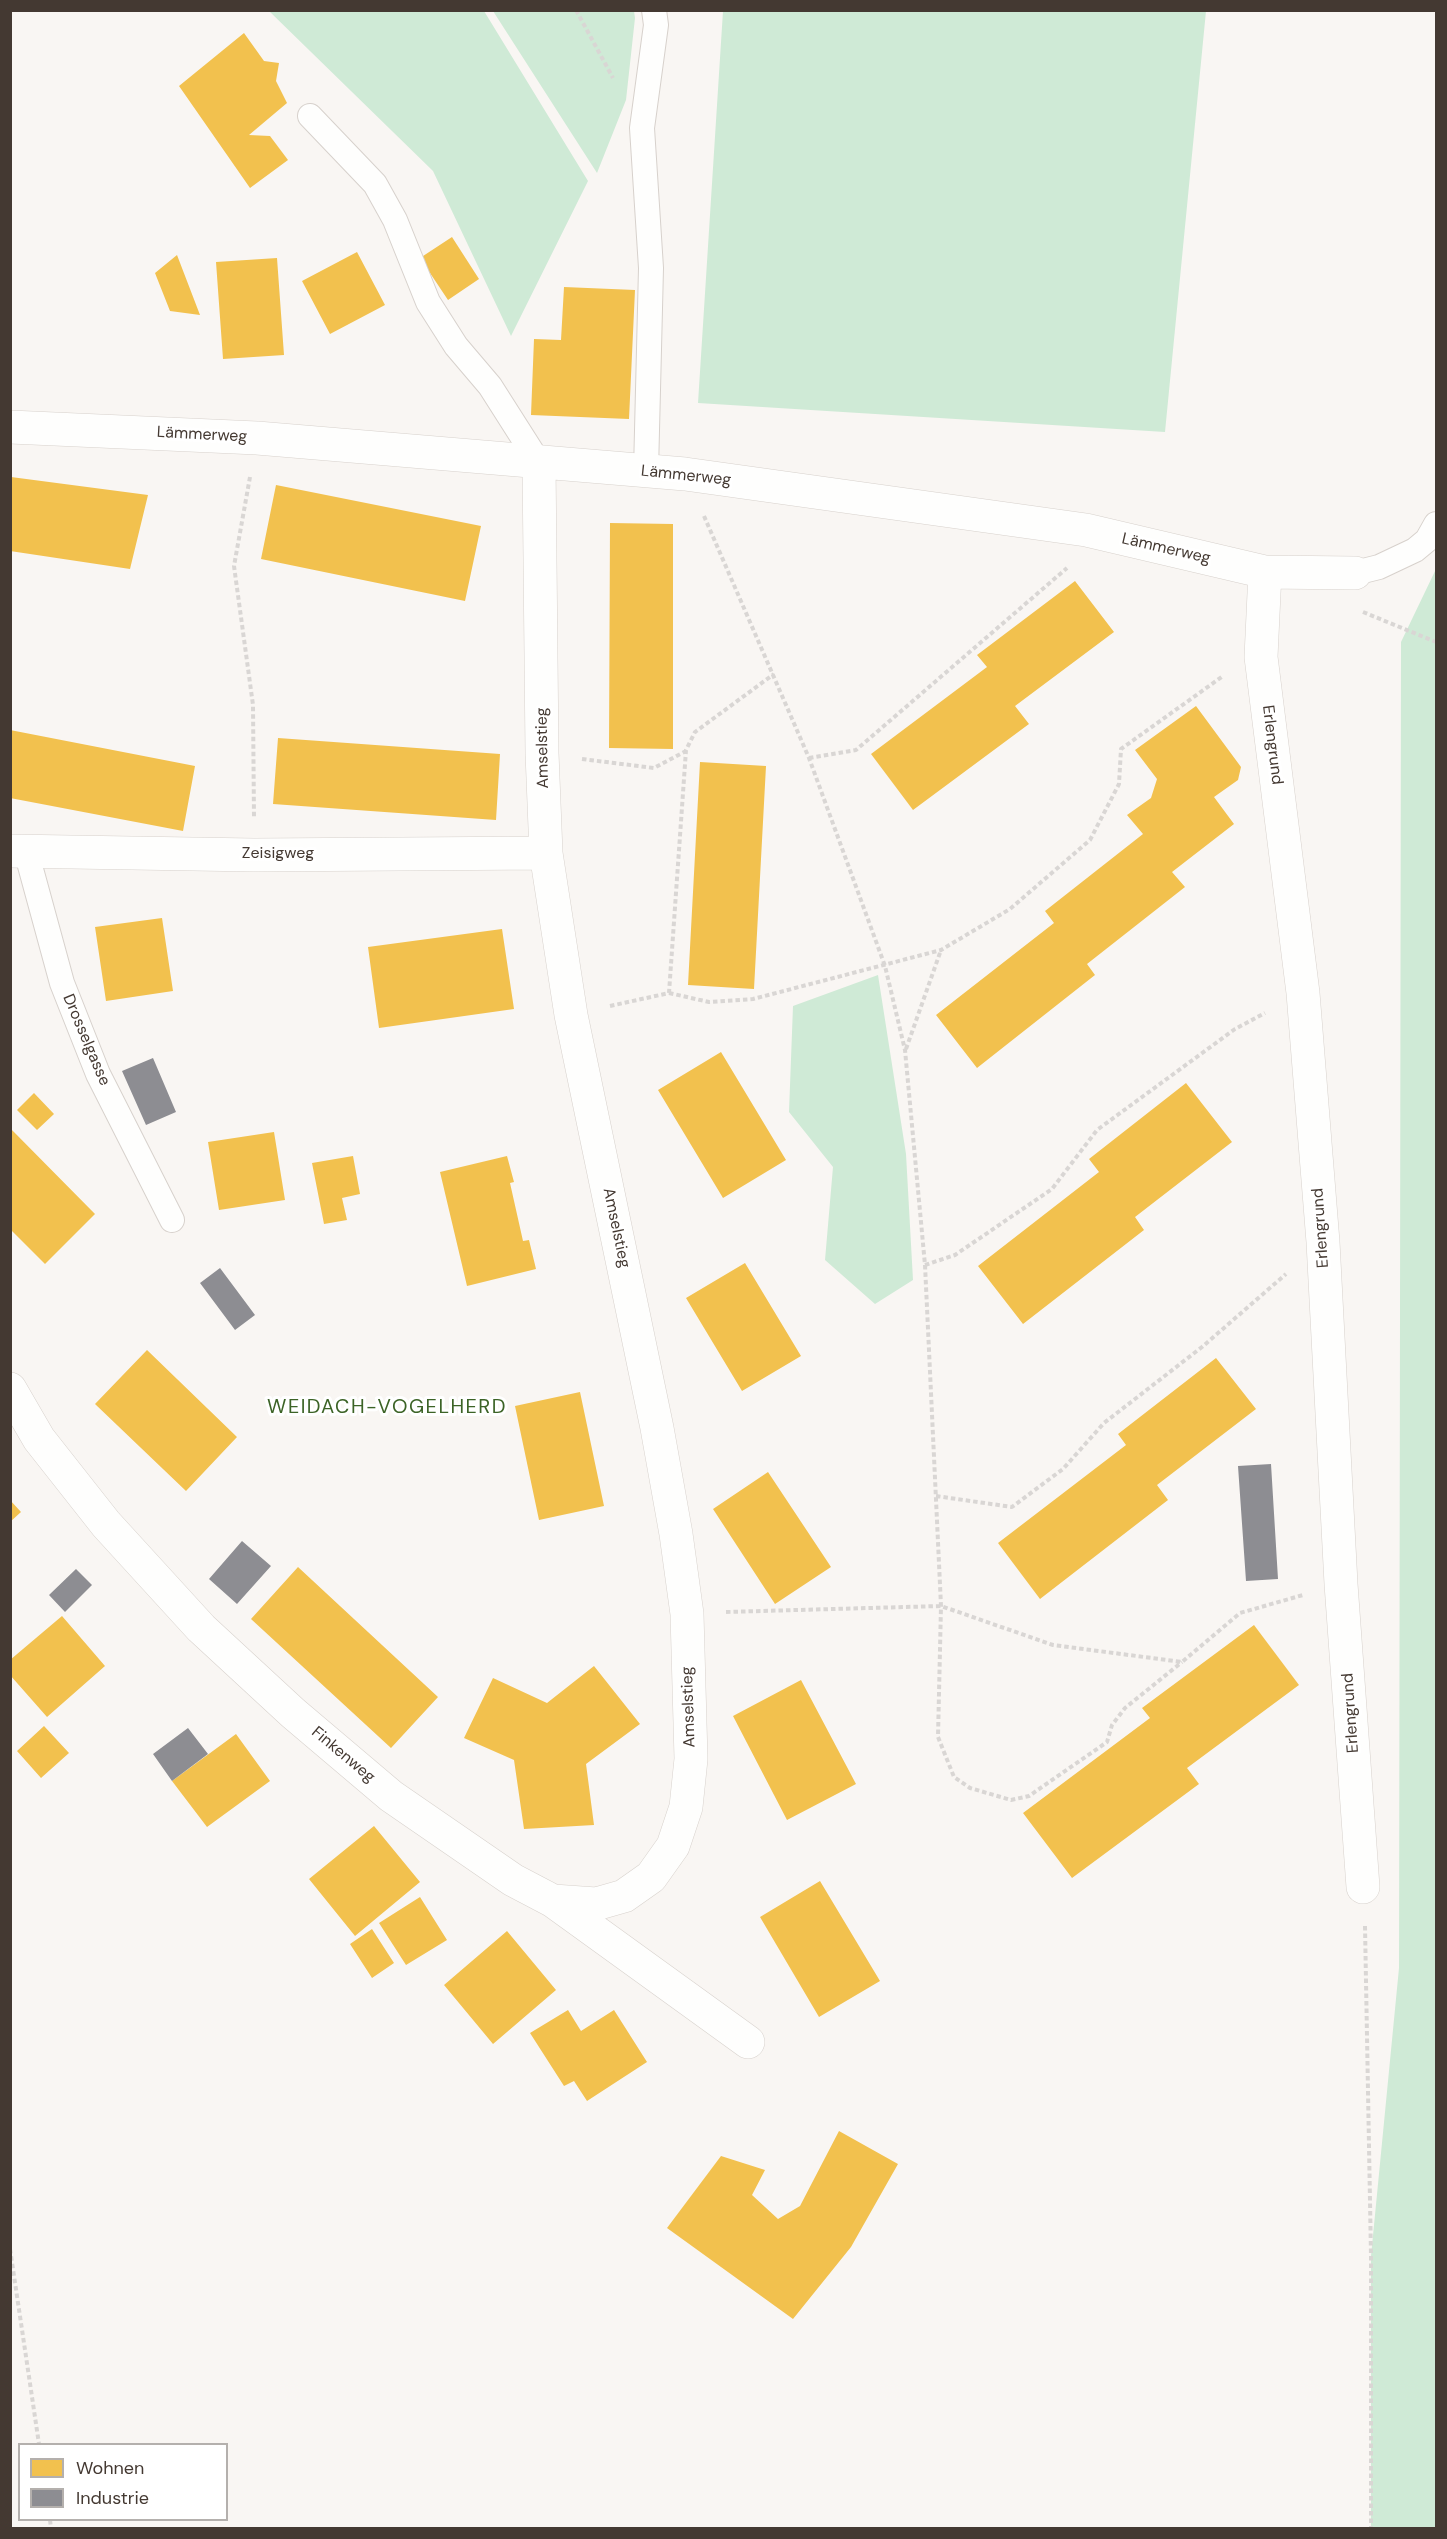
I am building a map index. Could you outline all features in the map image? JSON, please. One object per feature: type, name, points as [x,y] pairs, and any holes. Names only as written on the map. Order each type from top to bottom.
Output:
[{"type":"street","name":"Lämmerweg","points":[[10,427],[257,438],[685,474],[1086,530],[1265,572],[1355,573]]},
{"type":"street","name":"Amselstieg","points":[[539,463],[542,753],[546,853],[572,1015],[657,1428],[676,1534],[687,1614],[691,1760],[686,1807],[673,1845],[651,1877],[624,1896],[596,1904],[553,1901]]},
{"type":"street","name":"Erlengrund","points":[[1265,572],[1261,657],[1302,993],[1323,1242],[1341,1584],[1364,1887]]},
{"type":"street","name":"Zeisigweg","points":[[18,851],[254,855],[546,853]]},
{"type":"street","name":"Finkenweg","points":[[10,1389],[39,1439],[106,1524],[201,1628],[294,1713],[392,1796],[513,1880],[553,1901],[748,2042]]},
{"type":"lane","points":[[646,471],[651,268],[642,128],[656,25],[654,10]]},
{"type":"lane","points":[[310,116],[375,184],[395,220],[428,302],[456,346],[490,386],[539,463]]},
{"type":"lane","points":[[1355,573],[1380,567],[1415,550],[1427,540],[1437,524]]},
{"type":"lane","name":"Drosselgasse","points":[[18,851],[62,983],[98,1074],[171,1220]]},
{"type":"path","points":[[576,10],[642,128]]},
{"type":"path","points":[[254,855],[253,705],[234,566],[257,438]]},
{"type":"path","points":[[685,474],[810,758],[885,966],[905,1050],[925,1265],[941,1606],[938,1737],[954,1777],[970,1788],[1011,1800],[1029,1796],[1107,1742],[1112,1725],[1125,1707],[1240,1613],[1341,1584]]},
{"type":"path","points":[[810,758],[856,750],[1065,572],[1086,530]]},
{"type":"path","points":[[572,1015],[669,993],[709,1002],[753,999],[942,950],[1010,909],[1090,840],[1119,784],[1121,749],[1238,665],[1261,657]]},
{"type":"path","points":[[669,993],[686,750],[695,732],[774,674]]},
{"type":"path","points":[[542,753],[654,768],[686,750]]},
{"type":"path","points":[[905,1050],[942,950]]},
{"type":"path","points":[[925,1265],[956,1255],[1052,1189],[1097,1130],[1235,1029],[1302,993]]},
{"type":"path","points":[[936,1497],[1012,1507],[1063,1468],[1104,1423],[1202,1347],[1323,1242]]},
{"type":"path","points":[[687,1614],[806,1608],[941,1606],[1053,1645],[1182,1662]]},
{"type":"path","points":[[1364,1887],[1371,2256],[1371,2529]]},
{"type":"path","points":[[10,2248],[39,2443]]},
{"type":"green space","points":[[269,11],[484,11],[588,181],[511,336],[433,171]]},
{"type":"green space","points":[[493,11],[634,11],[626,100],[597,173]]},
{"type":"green space","points":[[723,11],[1206,11],[1165,432],[698,403]]},
{"type":"green space","points":[[1436,569],[1436,2528],[1371,2528],[1371,2256],[1399,1968],[1401,642]]},
{"type":"green space","points":[[878,975],[906,1154],[913,1280],[875,1304],[825,1260],[833,1167],[789,1112],[793,1006]]},
{"type":"building: Wohnen","points":[[244,33],[264,61],[279,63],[276,81],[287,103],[249,135],[270,136],[288,160],[250,188],[179,86]]},
{"type":"building: Wohnen","points":[[452,237],[479,279],[448,300],[420,258]]},
{"type":"building: Wohnen","points":[[357,252],[385,305],[330,334],[302,281]]},
{"type":"building: Wohnen","points":[[177,255],[200,315],[170,311],[155,273]]},
{"type":"building: Wohnen","points":[[277,258],[284,355],[223,359],[216,262]]},
{"type":"building: Wohnen","points":[[564,287],[635,290],[629,419],[531,415],[534,339],[561,340]]},
{"type":"building: Wohnen","points":[[11,477],[148,495],[130,569],[10,551]]},
{"type":"building: Wohnen","points":[[276,485],[481,526],[465,601],[261,559]]},
{"type":"building: Wohnen","points":[[610,523],[673,524],[673,749],[609,748]]},
{"type":"building: Wohnen","points":[[1075,581],[1114,632],[1015,706],[1029,724],[913,810],[871,754],[987,667],[977,655]]},
{"type":"building: Wohnen","points":[[1196,706],[1241,767],[1238,780],[1214,797],[1234,824],[1172,872],[1185,887],[1087,964],[1095,975],[977,1068],[936,1015],[1054,923],[1045,911],[1143,834],[1127,815],[1151,798],[1157,779],[1135,750]]},
{"type":"building: Wohnen","points":[[10,730],[195,766],[183,831],[10,798]]},
{"type":"building: Wohnen","points":[[278,738],[500,754],[496,820],[273,804]]},
{"type":"building: Wohnen","points":[[700,762],[766,766],[754,989],[688,985]]},
{"type":"building: Wohnen","points":[[162,918],[173,991],[106,1001],[95,927]]},
{"type":"building: Wohnen","points":[[502,929],[514,1009],[379,1028],[368,947]]},
{"type":"building: Wohnen","points":[[721,1052],[786,1160],[723,1198],[658,1090]]},
{"type":"building: Wohnen","points":[[1186,1083],[1232,1142],[1135,1217],[1144,1230],[1023,1324],[978,1266],[1099,1172],[1089,1159]]},
{"type":"building: Wohnen","points":[[34,1093],[54,1114],[37,1130],[17,1110]]},
{"type":"building: Wohnen","points":[[10,1128],[95,1214],[45,1264],[10,1229]]},
{"type":"building: Wohnen","points":[[274,1132],[285,1200],[219,1210],[208,1142]]},
{"type":"building: Wohnen","points":[[353,1156],[360,1194],[342,1198],[347,1220],[324,1224],[312,1163]]},
{"type":"building: Wohnen","points":[[507,1156],[514,1182],[510,1183],[523,1241],[529,1240],[536,1269],[467,1286],[440,1172]]},
{"type":"building: Wohnen","points":[[745,1263],[801,1356],[742,1391],[686,1298]]},
{"type":"building: Wohnen","points":[[147,1350],[237,1437],[186,1491],[95,1404]]},
{"type":"building: Wohnen","points":[[1216,1358],[1256,1409],[1157,1485],[1168,1500],[1040,1599],[998,1543],[1126,1445],[1118,1434]]},
{"type":"building: Wohnen","points":[[580,1392],[604,1506],[539,1520],[515,1406]]},
{"type":"building: Wohnen","points":[[768,1472],[831,1567],[775,1604],[713,1509]]},
{"type":"building: Wohnen","points":[[10,1500],[21,1512],[10,1522]]},
{"type":"building: Wohnen","points":[[298,1567],[438,1697],[391,1748],[251,1619]]},
{"type":"building: Wohnen","points":[[62,1616],[105,1666],[47,1717],[10,1675],[10,1660]]},
{"type":"building: Wohnen","points":[[1254,1625],[1299,1685],[1187,1768],[1199,1784],[1072,1878],[1023,1813],[1150,1718],[1142,1708]]},
{"type":"building: Wohnen","points":[[594,1666],[640,1724],[586,1764],[594,1825],[524,1829],[514,1760],[464,1738],[493,1678],[547,1703]]},
{"type":"building: Wohnen","points":[[801,1680],[856,1784],[787,1820],[733,1716]]},
{"type":"building: Wohnen","points":[[44,1726],[69,1753],[41,1778],[17,1751]]},
{"type":"building: Wohnen","points":[[236,1734],[270,1781],[207,1827],[172,1781]]},
{"type":"building: Wohnen","points":[[374,1826],[420,1882],[355,1936],[309,1879]]},
{"type":"building: Wohnen","points":[[820,1881],[880,1981],[819,2017],[760,1917]]},
{"type":"building: Wohnen","points":[[420,1897],[447,1940],[406,1965],[379,1923]]},
{"type":"building: Wohnen","points":[[372,1929],[394,1963],[372,1978],[350,1944]]},
{"type":"building: Wohnen","points":[[507,1931],[556,1990],[493,2044],[444,1985]]},
{"type":"building: Wohnen","points":[[568,2010],[581,2031],[614,2010],[647,2062],[587,2101],[574,2081],[564,2086],[530,2033]]},
{"type":"building: Wohnen","points":[[839,2131],[898,2164],[851,2247],[793,2319],[667,2228],[721,2156],[765,2170],[752,2195],[778,2219],[800,2206]]},
{"type":"building: Industrie","points":[[153,1058],[176,1112],[146,1125],[122,1071]]},
{"type":"building: Industrie","points":[[220,1268],[255,1315],[235,1330],[200,1283]]},
{"type":"building: Industrie","points":[[1271,1464],[1278,1579],[1246,1581],[1238,1466]]},
{"type":"building: Industrie","points":[[242,1541],[271,1566],[237,1604],[209,1579]]},
{"type":"building: Industrie","points":[[76,1569],[92,1585],[65,1612],[49,1595]]},
{"type":"building: Industrie","points":[[188,1728],[208,1754],[172,1781],[153,1754]]},
{"type":"district","name":"WEIDACH-VOGELHERD","points":[[387,1408]]}]
